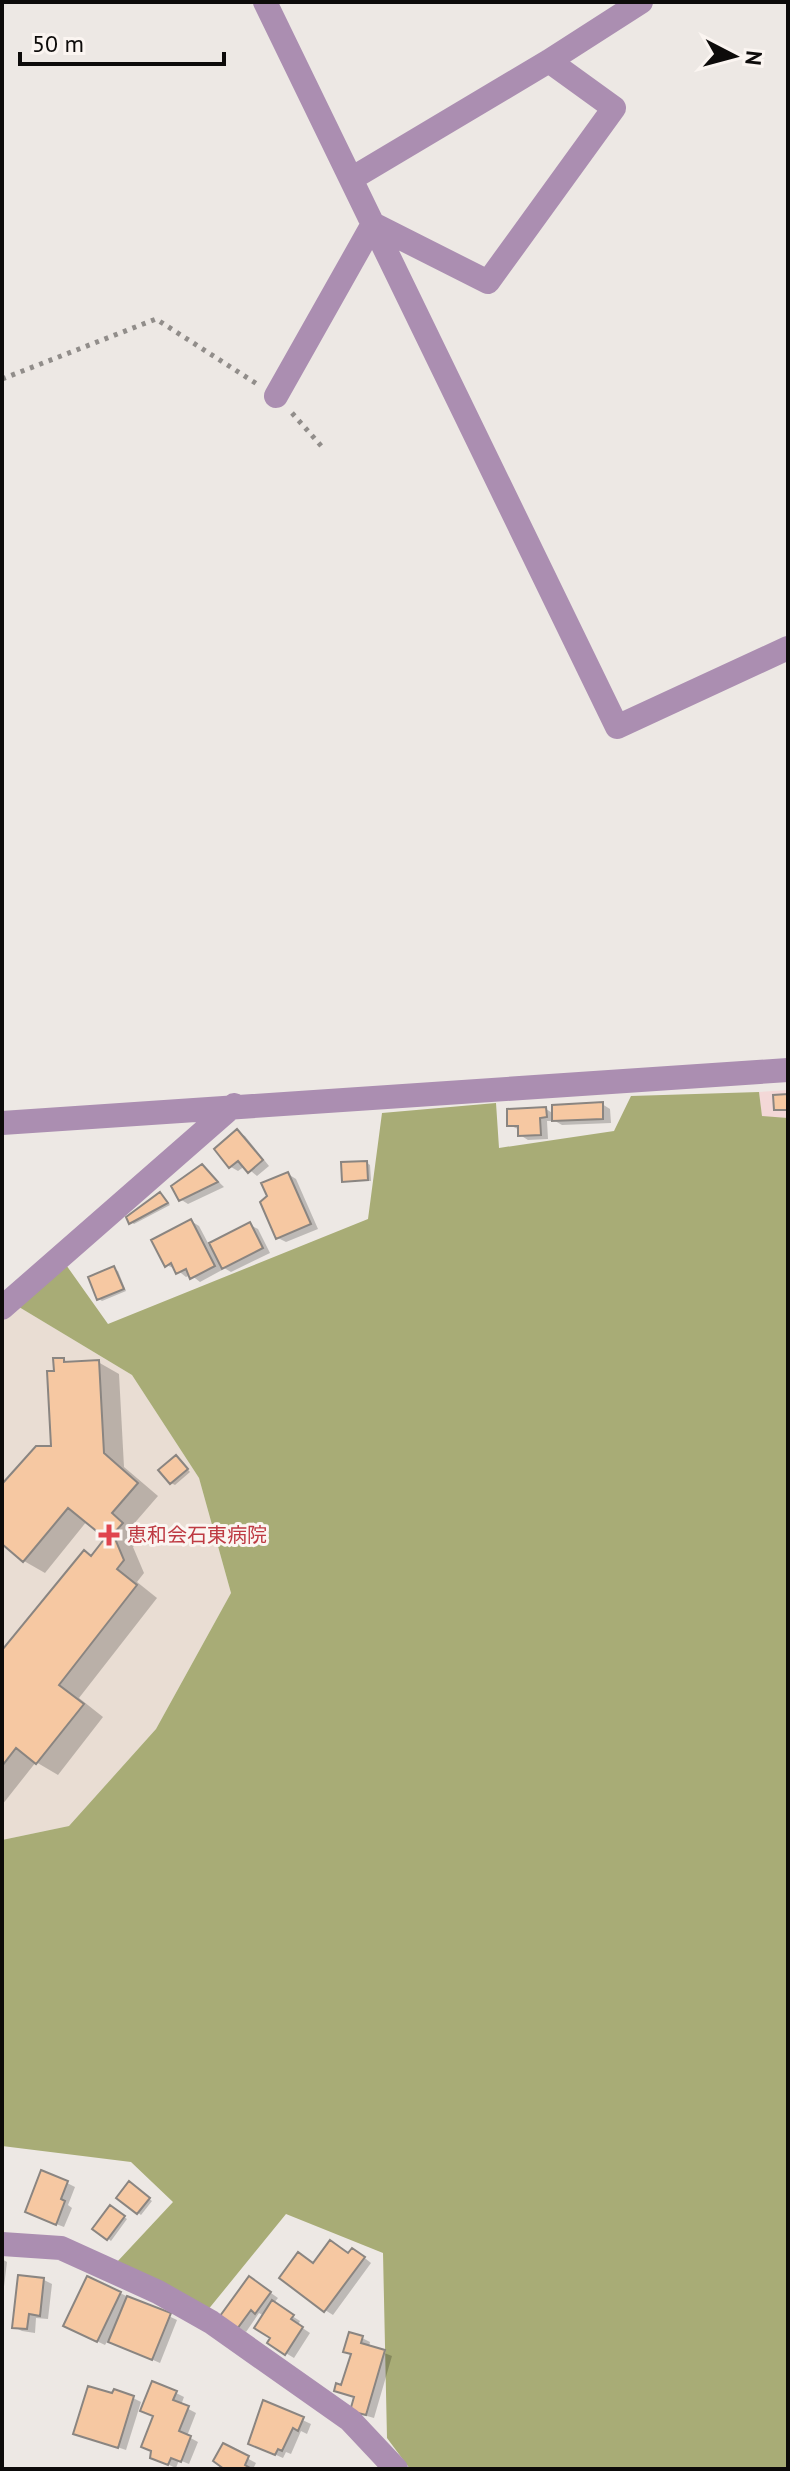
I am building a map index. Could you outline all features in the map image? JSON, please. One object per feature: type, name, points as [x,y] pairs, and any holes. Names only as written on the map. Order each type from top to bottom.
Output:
[{"type":"street","points":[[265,2],[617,727],[788,648]]},
{"type":"street","points":[[351,179],[549,61],[641,2]]},
{"type":"street","points":[[373,224],[488,282],[614,108],[549,61]]},
{"type":"street","points":[[276,396],[373,224]]},
{"type":"street","points":[[2,1123],[788,1070]]},
{"type":"street","points":[[2,1308],[234,1105]]},
{"type":"street","points":[[2,2244],[61,2248],[185,2307],[350,2420],[396,2469]]},
{"type":"path","points":[[2,379],[156,319],[276,396],[323,448]]},
{"type":"shaded area","points":[[788,1090],[788,1118],[762,1117],[759,1092]]},
{"type":"shaded area","name":"恵和会石東病院","points":[[19,1307],[132,1375],[199,1478],[231,1593],[156,1729],[69,1826],[2,1840],[2,1321]]},
{"type":"green space","points":[[759,1092],[762,1116],[788,1118],[788,2469],[410,2469],[387,2438],[383,2253],[286,2214],[207,2311],[117,2262],[173,2202],[131,2162],[2,2146],[2,1840],[69,1826],[156,1729],[231,1593],[199,1478],[132,1375],[19,1307],[64,1262],[108,1324],[368,1219],[382,1113],[496,1103],[499,1148],[614,1131],[631,1096]]},
{"type":"building","points":[[788,1094],[788,1110],[774,1110],[773,1095]]},
{"type":"building","points":[[603,1102],[603,1119],[552,1121],[552,1105]]},
{"type":"building","points":[[546,1107],[547,1117],[540,1118],[541,1135],[518,1136],[518,1126],[507,1126],[507,1109]]},
{"type":"building","points":[[237,1129],[263,1160],[248,1173],[238,1161],[229,1168],[214,1149]]},
{"type":"building","points":[[367,1161],[368,1180],[342,1182],[341,1162]]},
{"type":"building","points":[[202,1164],[218,1182],[179,1201],[171,1186]]},
{"type":"building","points":[[288,1172],[311,1224],[276,1239],[260,1202],[267,1196],[261,1183]]},
{"type":"building","points":[[160,1192],[168,1203],[129,1224],[126,1217]]},
{"type":"building","points":[[191,1219],[215,1266],[190,1279],[186,1269],[176,1274],[171,1263],[165,1267],[151,1240]]},
{"type":"building","points":[[250,1222],[263,1248],[222,1269],[209,1243]]},
{"type":"building","points":[[114,1266],[124,1289],[97,1300],[88,1277]]},
{"type":"building","points":[[53,1358],[64,1358],[64,1362],[99,1360],[104,1453],[138,1483],[112,1513],[123,1523],[113,1534],[124,1560],[117,1569],[137,1585],[59,1685],[84,1704],[36,1764],[16,1748],[2,1766],[2,1650],[84,1550],[91,1556],[105,1538],[68,1508],[23,1562],[2,1544],[2,1484],[36,1446],[51,1446],[47,1371],[54,1371]]},
{"type":"building","points":[[176,1455],[188,1469],[170,1484],[158,1470]]},
{"type":"building","points":[[41,2170],[68,2181],[56,2225],[25,2212]]},
{"type":"building","points":[[129,2181],[150,2198],[137,2214],[116,2198]]},
{"type":"building","points":[[110,2205],[125,2216],[107,2240],[92,2229]]},
{"type":"building","points":[[330,2240],[348,2253],[352,2248],[365,2257],[324,2312],[279,2278],[298,2252],[313,2263]]},
{"type":"building","points":[[18,2275],[44,2278],[40,2316],[29,2314],[27,2329],[12,2328]]},
{"type":"building","points":[[87,2276],[121,2292],[97,2342],[63,2326]]},
{"type":"building","points":[[249,2276],[271,2292],[255,2314],[251,2310],[237,2329],[220,2316]]},
{"type":"building","points":[[127,2296],[171,2313],[152,2360],[108,2342]]},
{"type":"building","points":[[272,2300],[294,2315],[291,2319],[303,2327],[285,2355],[267,2343],[270,2338],[254,2328]]},
{"type":"building","points":[[349,2332],[363,2336],[361,2343],[385,2350],[366,2415],[350,2411],[354,2397],[334,2391],[336,2383],[341,2385],[351,2354],[343,2352]]},
{"type":"building","points":[[152,2381],[177,2391],[173,2400],[189,2406],[179,2431],[191,2436],[181,2462],[171,2458],[168,2465],[150,2458],[151,2451],[141,2447],[153,2416],[140,2411]]},
{"type":"building","points":[[88,2386],[112,2393],[114,2389],[134,2396],[118,2448],[73,2434]]},
{"type":"building","points":[[263,2400],[304,2417],[298,2431],[293,2428],[282,2451],[278,2449],[275,2455],[248,2444]]},
{"type":"building","points":[[223,2443],[249,2456],[245,2465],[252,2469],[224,2469],[213,2461]]},
{"type":"place","name":"恵和会石東病院","points":[[109,1535]]}]
